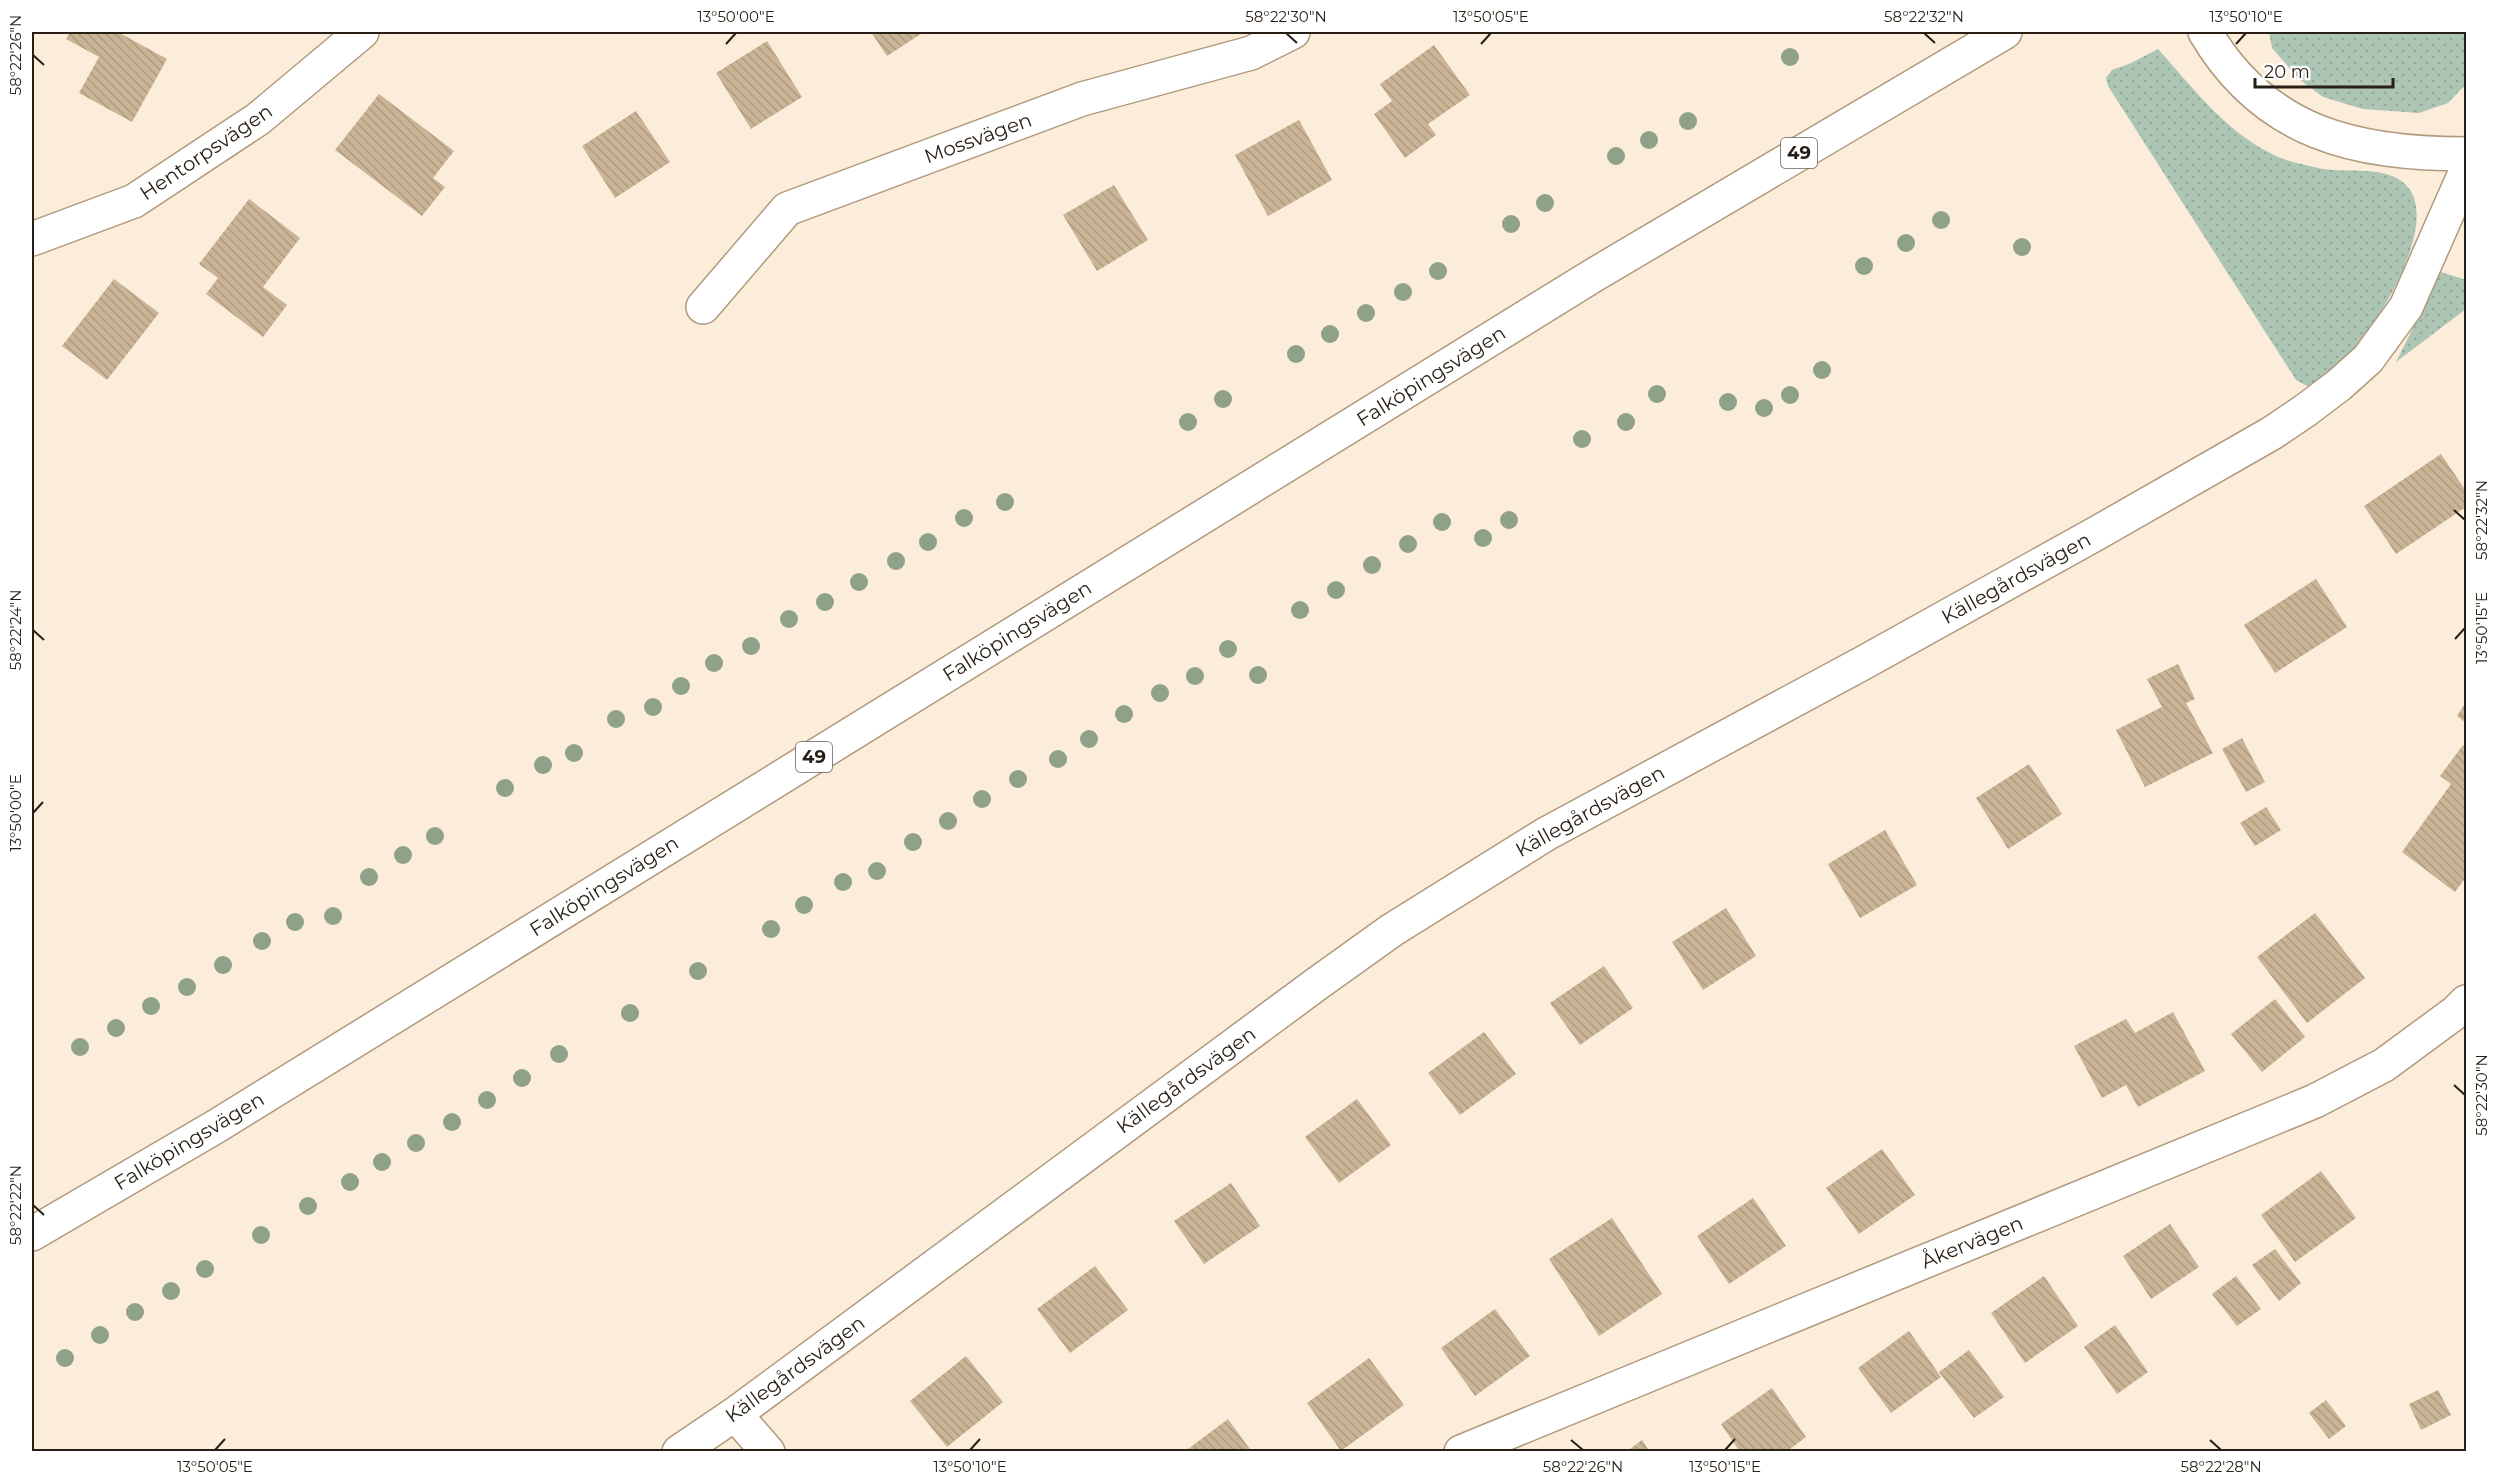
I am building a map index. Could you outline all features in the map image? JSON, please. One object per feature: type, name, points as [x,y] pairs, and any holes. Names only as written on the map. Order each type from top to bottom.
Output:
[{"type":"street","name":"Hentorpsvägen","points":[[32,239],[134,201],[258,119],[362,32]]},
{"type":"street","name":"Mossvägen","points":[[703,307],[787,209],[1082,99],[1251,52],[1293,32]]},
{"type":"street","name":"Falköpingsvägen","points":[[32,1234],[214,1127],[1584,281],[2005,32]]},
{"type":"street","points":[[2205,32],[2227,63],[2264,102],[2306,128],[2351,142],[2414,154],[2466,154]]},
{"type":"street","name":"Källegårdsvägen","points":[[679,1452],[735,1414],[1318,983],[1392,930],[1470,879],[1546,834],[1863,663],[2097,533],[2272,433],[2306,410],[2368,359],[2406,307],[2466,171]]},
{"type":"street","name":"Åkervägen","points":[[1461,1452],[2315,1101],[2384,1065],[2456,1012],[2466,1002]]},
{"type":"street","points":[[735,1414],[768,1452]]},
{"type":"green space","points":[[2269,32],[2466,32],[2466,84],[2448,103],[2419,113],[2363,109],[2323,97],[2299,79],[2272,48]]},
{"type":"green space","points":[[2158,49],[2214,111],[2229,125],[2263,149],[2283,159],[2323,169],[2378,172],[2389,175],[2406,185],[2415,202],[2416,224],[2411,249],[2387,302],[2345,359],[2309,387],[2296,380],[2108,86],[2106,78],[2112,70]]},
{"type":"green space","points":[[2441,272],[2466,280],[2466,309],[2396,362]]},
{"type":"building","points":[[70,32],[118,32],[167,59],[132,122],[79,93],[99,57],[66,39]]},
{"type":"building","points":[[871,32],[924,32],[887,56]]},
{"type":"building","points":[[767,41],[802,97],[751,129],[716,73]]},
{"type":"building","points":[[1434,45],[1470,95],[1428,124],[1436,135],[1405,158],[1374,114],[1392,101],[1380,84]]},
{"type":"building","points":[[379,94],[454,151],[433,178],[445,187],[422,216],[335,150]]},
{"type":"building","points":[[636,111],[670,162],[615,198],[582,146]]},
{"type":"building","points":[[1299,120],[1332,180],[1268,216],[1235,155]]},
{"type":"building","points":[[1114,185],[1148,240],[1097,271],[1063,215]]},
{"type":"building","points":[[249,199],[300,238],[263,287],[287,305],[263,337],[206,294],[218,278],[199,264]]},
{"type":"building","points":[[114,279],[159,313],[107,380],[62,346]]},
{"type":"building","points":[[2441,454],[2466,491],[2466,507],[2396,554],[2364,506]]},
{"type":"building","points":[[2316,579],[2347,627],[2275,673],[2244,625]]},
{"type":"building","points":[[2178,664],[2195,699],[2186,703],[2213,753],[2145,787],[2116,730],[2162,707],[2147,679]]},
{"type":"building","points":[[2466,702],[2466,723],[2457,716]]},
{"type":"building","points":[[2242,738],[2265,782],[2246,792],[2222,749]]},
{"type":"building","points":[[2463,745],[2466,748],[2466,877],[2455,892],[2402,852],[2451,784],[2440,776]]},
{"type":"building","points":[[2029,764],[2062,814],[2008,849],[1976,798]]},
{"type":"building","points":[[2266,807],[2281,830],[2255,846],[2240,823]]},
{"type":"building","points":[[1885,830],[1917,885],[1860,918],[1828,864]]},
{"type":"building","points":[[1726,908],[1756,956],[1703,990],[1672,942]]},
{"type":"building","points":[[2315,913],[2365,978],[2307,1023],[2257,957]]},
{"type":"building","points":[[1604,966],[1633,1008],[1580,1045],[1550,1003]]},
{"type":"building","points":[[2275,999],[2305,1037],[2262,1072],[2231,1034]]},
{"type":"building","points":[[2173,1012],[2205,1071],[2138,1107],[2126,1085],[2102,1098],[2074,1046],[2126,1019],[2135,1033]]},
{"type":"building","points":[[1484,1032],[1516,1074],[1460,1115],[1428,1073]]},
{"type":"building","points":[[1357,1099],[1391,1145],[1339,1183],[1305,1137]]},
{"type":"building","points":[[1882,1149],[1915,1195],[1859,1234],[1826,1188]]},
{"type":"building","points":[[2321,1171],[2356,1218],[2295,1262],[2261,1215]]},
{"type":"building","points":[[1231,1183],[1260,1226],[1204,1264],[1174,1221]]},
{"type":"building","points":[[1753,1198],[1786,1246],[1729,1284],[1697,1236]]},
{"type":"building","points":[[1612,1218],[1662,1294],[1599,1336],[1549,1259]]},
{"type":"building","points":[[2170,1224],[2199,1267],[2151,1299],[2123,1256]]},
{"type":"building","points":[[2275,1249],[2301,1283],[2279,1301],[2252,1265]]},
{"type":"building","points":[[1095,1266],[1128,1310],[1070,1353],[1037,1309]]},
{"type":"building","points":[[2044,1276],[2078,1326],[2025,1363],[1991,1313]]},
{"type":"building","points":[[2236,1276],[2261,1309],[2237,1326],[2212,1294]]},
{"type":"building","points":[[1495,1309],[1530,1356],[1475,1396],[1441,1348]]},
{"type":"building","points":[[2115,1325],[2148,1372],[2117,1394],[2084,1347]]},
{"type":"building","points":[[1909,1331],[1941,1377],[1891,1413],[1858,1368]]},
{"type":"building","points":[[1969,1350],[2004,1397],[1974,1418],[1939,1372]]},
{"type":"building","points":[[966,1356],[1003,1402],[947,1447],[910,1401]]},
{"type":"building","points":[[1369,1358],[1404,1405],[1341,1451],[1307,1403]]},
{"type":"building","points":[[1772,1388],[1806,1437],[1786,1452],[1740,1452],[1721,1424]]},
{"type":"building","points":[[2438,1390],[2451,1415],[2421,1430],[2409,1404]]},
{"type":"building","points":[[2326,1400],[2346,1426],[2329,1439],[2309,1413]]},
{"type":"building","points":[[1228,1419],[1252,1452],[1184,1452]]},
{"type":"building","points":[[1642,1440],[1650,1452],[1626,1452]]}]
